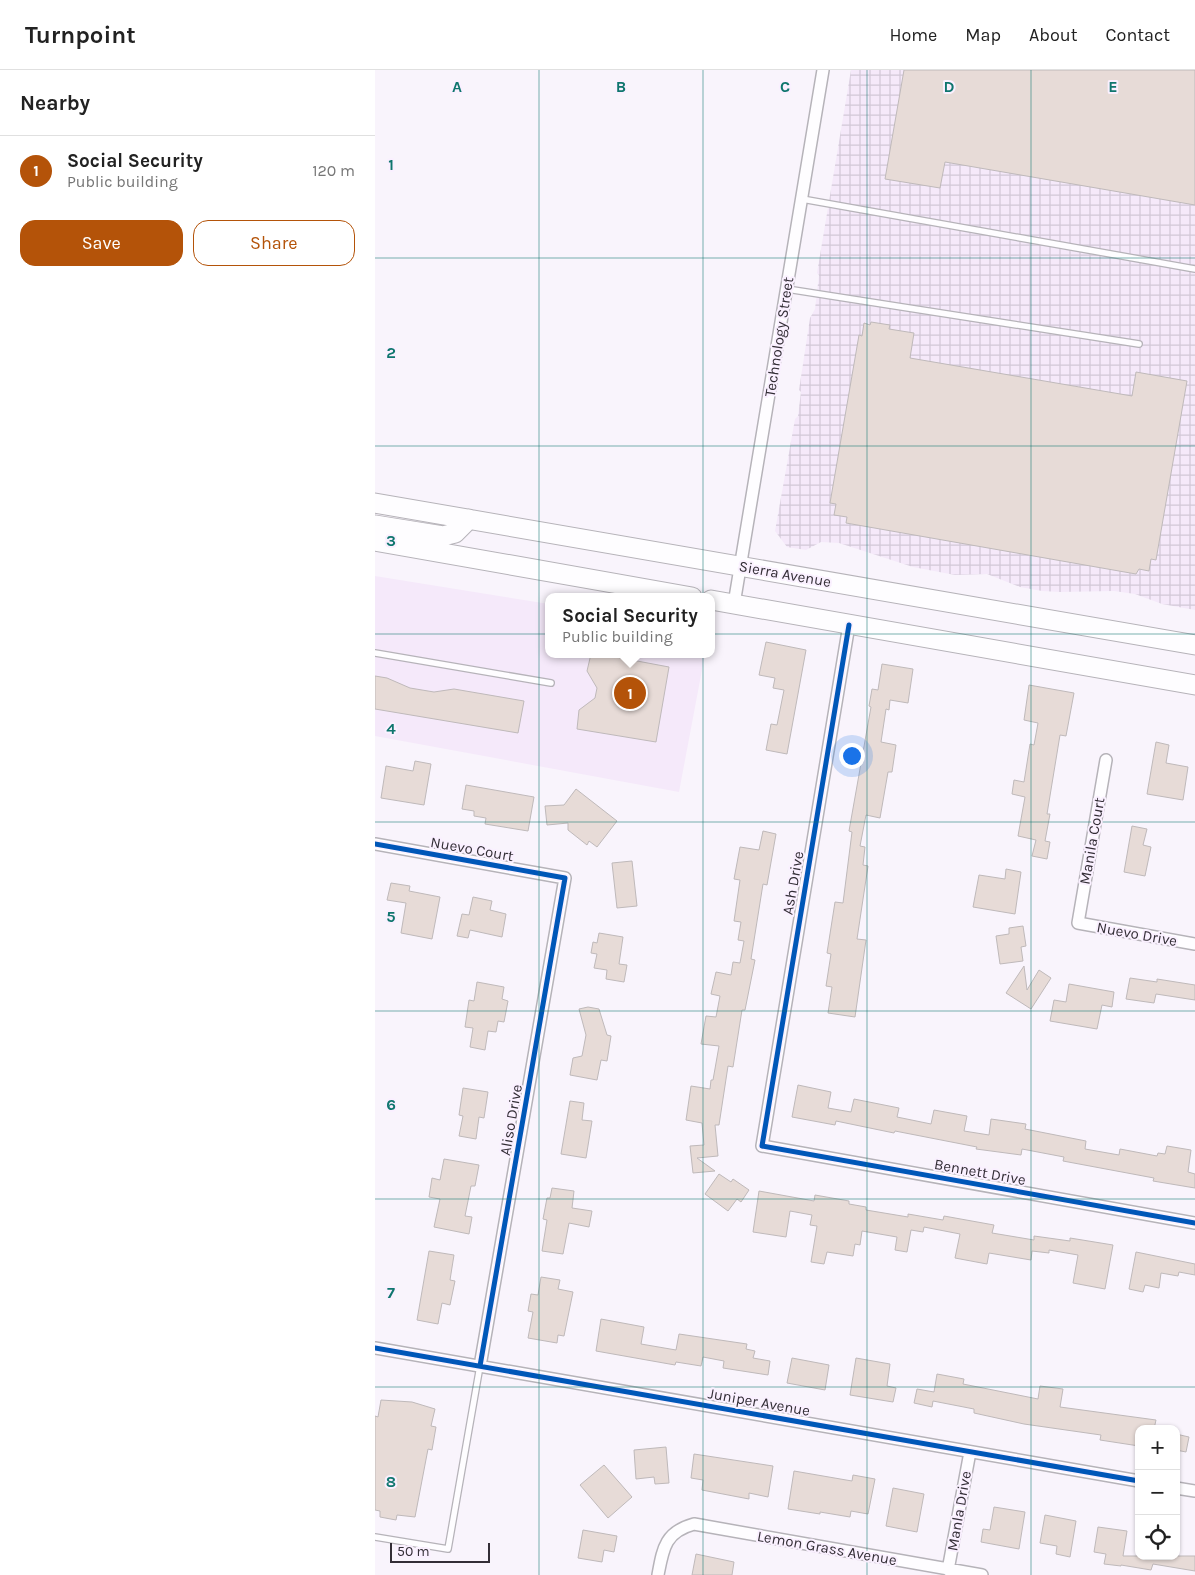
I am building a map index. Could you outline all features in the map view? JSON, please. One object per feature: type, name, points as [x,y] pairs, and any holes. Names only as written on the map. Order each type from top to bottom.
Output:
[{"type":"main road","name":"Sierra Avenue","points":[[375,502],[1195,645]]},
{"type":"main road","points":[[375,525],[443,536],[455,532],[469,519]]},
{"type":"main road","points":[[375,541],[669,593]]},
{"type":"main road","points":[[715,601],[1195,685]]},
{"type":"street","name":"Technology Street","points":[[734,604],[823,70]]},
{"type":"street","name":"Ash Drive","points":[[761,1146],[849,625]]},
{"type":"street","name":"Manila Court","points":[[1078,923],[1105,760]]},
{"type":"street","name":"Nuevo Court","points":[[375,844],[565,878]]},
{"type":"street","name":"Aliso Drive","points":[[480,1366],[565,878]]},
{"type":"street","name":"Nuevo Drive","points":[[1078,923],[1195,944]]},
{"type":"street","name":"Bennett Drive","points":[[761,1146],[1195,1223]]},
{"type":"street","name":"Juniper Avenue","points":[[375,1348],[1135,1480]]},
{"type":"street","name":"Manla Drive","points":[[948,1570],[970,1452]]},
{"type":"street","points":[[1180,1489],[1195,1491]]},
{"type":"street","name":"Lemon Grass Avenue","points":[[658,1575],[662,1554],[667,1541],[674,1532],[682,1527],[694,1524],[982,1575]]},
{"type":"lane","points":[[802,199],[1195,269]]},
{"type":"lane","points":[[787,289],[1139,344]]},
{"type":"lane","points":[[375,653],[551,683]]},
{"type":"lane","points":[[375,1536],[448,1549],[480,1366]]},
{"type":"shaded area","points":[[851,70],[1195,70],[1195,610],[1162,604],[1135,594],[1114,591],[1042,591],[1020,587],[987,574],[955,575],[913,567],[839,543],[821,542],[806,550],[787,547],[775,531],[795,419],[798,416],[801,392],[799,390],[810,318],[815,309],[819,275],[817,273]]},
{"type":"shaded area","points":[[375,576],[545,603],[545,658],[704,658],[679,792],[375,736]]},
{"type":"building","points":[[904,70],[1195,70],[1195,205],[945,162],[940,188],[885,179]]},
{"type":"building","points":[[871,322],[890,325],[889,329],[914,333],[910,358],[1132,396],[1136,372],[1187,381],[1156,560],[1151,559],[1149,571],[1139,569],[1136,574],[846,523],[847,517],[834,515],[836,504],[830,503],[859,335],[862,336],[864,323],[870,325]]},
{"type":"building","points":[[766,642],[806,650],[787,754],[766,750],[771,724],[777,725],[784,690],[773,688],[775,678],[759,675]]},
{"type":"building","points":[[590,658],[621,658],[669,667],[656,742],[577,729],[579,710],[595,698],[597,688],[587,671]]},
{"type":"building","points":[[882,664],[913,669],[908,703],[890,700],[889,710],[886,709],[881,742],[896,745],[892,772],[888,772],[880,818],[866,815],[860,846],[865,847],[863,865],[868,866],[857,939],[866,940],[855,1017],[828,1013],[832,987],[826,986],[831,954],[827,953],[835,902],[843,903],[852,832],[849,831],[871,707],[869,706],[872,689],[878,690]]},
{"type":"building","points":[[375,676],[387,678],[410,688],[434,692],[454,689],[524,701],[518,733],[375,709]]},
{"type":"building","points":[[1029,685],[1074,693],[1066,736],[1060,735],[1047,814],[1050,814],[1045,841],[1050,842],[1047,859],[1032,856],[1036,840],[1018,836],[1025,797],[1012,794],[1014,780],[1024,782],[1030,744],[1034,745],[1038,723],[1024,720]]},
{"type":"building","points":[[1156,742],[1169,745],[1166,763],[1188,767],[1183,800],[1147,794]]},
{"type":"building","points":[[415,761],[431,764],[424,805],[381,798],[386,766],[413,771]]},
{"type":"building","points":[[466,785],[534,797],[528,831],[485,824],[486,818],[474,816],[474,811],[462,809]]},
{"type":"building","points":[[576,789],[617,821],[597,847],[589,841],[587,845],[568,830],[568,823],[547,825],[545,806],[564,805]]},
{"type":"building","points":[[1132,826],[1147,829],[1143,845],[1151,847],[1145,876],[1124,872]]},
{"type":"building","points":[[763,831],[776,834],[767,885],[763,884],[751,959],[755,960],[745,1010],[742,1010],[733,1067],[728,1066],[719,1125],[715,1125],[718,1156],[697,1158],[715,1171],[693,1173],[690,1146],[704,1145],[702,1123],[686,1120],[691,1086],[710,1089],[711,1080],[713,1080],[719,1046],[701,1044],[706,1016],[716,1017],[720,996],[711,994],[716,972],[731,975],[733,962],[740,963],[744,941],[738,940],[741,922],[734,921],[740,880],[734,879],[740,847],[759,850]]},
{"type":"building","points":[[632,861],[637,906],[617,908],[612,863]]},
{"type":"building","points":[[1006,869],[1021,872],[1015,914],[973,907],[979,875],[1005,879]]},
{"type":"building","points":[[391,883],[410,886],[409,891],[440,897],[432,939],[401,933],[406,903],[387,900]]},
{"type":"building","points":[[473,897],[492,901],[490,910],[506,914],[502,937],[470,930],[468,938],[457,936],[462,914],[469,915]]},
{"type":"building","points":[[1023,926],[1026,946],[1021,947],[1023,961],[1000,964],[996,936],[1009,934],[1009,928]]},
{"type":"building","points":[[599,933],[623,937],[619,964],[627,965],[624,982],[606,979],[607,970],[594,968],[597,954],[591,953],[593,942],[597,943]]},
{"type":"building","points":[[1024,966],[1027,990],[1039,970],[1051,978],[1031,1009],[1006,993]]},
{"type":"building","points":[[1130,978],[1157,982],[1157,979],[1195,985],[1195,1000],[1156,994],[1154,1003],[1126,999]]},
{"type":"building","points":[[477,982],[504,987],[502,999],[508,1001],[504,1022],[498,1021],[496,1032],[488,1031],[485,1050],[470,1047],[473,1028],[465,1027],[469,1000],[474,1001]]},
{"type":"building","points":[[1069,984],[1114,992],[1112,1007],[1102,1005],[1097,1029],[1050,1021],[1054,1000],[1066,1002]]},
{"type":"building","points":[[588,1007],[599,1009],[607,1035],[611,1036],[607,1061],[601,1060],[597,1080],[570,1075],[573,1058],[582,1056],[586,1035],[579,1009]]},
{"type":"building","points":[[798,1085],[831,1092],[828,1108],[851,1112],[854,1099],[899,1108],[897,1117],[931,1124],[934,1110],[967,1116],[964,1131],[989,1135],[991,1119],[1026,1124],[1025,1129],[1086,1141],[1085,1149],[1119,1155],[1120,1149],[1157,1156],[1158,1153],[1165,1154],[1167,1146],[1191,1150],[1188,1172],[1195,1174],[1195,1188],[1153,1181],[1154,1178],[1063,1161],[1064,1157],[1022,1149],[1021,1155],[976,1149],[977,1147],[895,1131],[894,1133],[836,1121],[835,1125],[792,1117]]},
{"type":"building","points":[[463,1088],[488,1092],[484,1118],[479,1117],[476,1139],[459,1136],[463,1116],[459,1115]]},
{"type":"building","points":[[570,1101],[584,1103],[582,1120],[592,1121],[586,1158],[561,1154]]},
{"type":"building","points":[[444,1159],[479,1165],[475,1186],[471,1186],[465,1216],[472,1217],[469,1234],[434,1227],[440,1199],[429,1197],[432,1178],[440,1180]]},
{"type":"building","points":[[719,1174],[731,1182],[733,1179],[749,1190],[741,1202],[737,1199],[728,1211],[705,1194]]},
{"type":"building","points":[[552,1188],[574,1191],[572,1208],[592,1211],[589,1227],[569,1223],[563,1254],[542,1251],[547,1220],[543,1219],[547,1198],[550,1198]]},
{"type":"building","points":[[759,1191],[814,1201],[815,1195],[849,1201],[849,1204],[866,1207],[866,1210],[908,1217],[908,1214],[943,1220],[944,1216],[994,1225],[992,1233],[1034,1240],[1034,1236],[1070,1241],[1070,1238],[1113,1245],[1105,1289],[1073,1283],[1078,1255],[1049,1250],[1049,1253],[1032,1251],[1031,1260],[989,1253],[987,1264],[955,1258],[960,1234],[924,1227],[923,1232],[911,1230],[907,1252],[895,1250],[897,1237],[862,1231],[860,1245],[855,1244],[853,1256],[827,1252],[824,1264],[811,1262],[817,1226],[810,1225],[812,1215],[790,1211],[786,1237],[753,1232]]},
{"type":"building","points":[[429,1251],[454,1255],[450,1280],[455,1281],[450,1305],[442,1303],[438,1324],[417,1320]]},
{"type":"building","points":[[1136,1252],[1195,1264],[1195,1275],[1179,1272],[1178,1276],[1161,1273],[1159,1288],[1145,1285],[1143,1292],[1129,1289]]},
{"type":"building","points":[[541,1277],[560,1280],[558,1289],[573,1292],[564,1336],[558,1335],[557,1343],[528,1338],[533,1312],[528,1311],[531,1294],[538,1295]]},
{"type":"building","points":[[601,1319],[644,1327],[641,1344],[676,1350],[679,1334],[747,1344],[746,1349],[755,1351],[753,1358],[770,1361],[768,1375],[723,1368],[724,1361],[703,1357],[701,1366],[676,1362],[675,1365],[596,1351]]},
{"type":"building","points":[[792,1358],[829,1365],[825,1390],[787,1383]]},
{"type":"building","points":[[856,1358],[890,1364],[887,1386],[896,1388],[893,1402],[850,1395]]},
{"type":"building","points":[[937,1374],[964,1379],[963,1384],[1038,1399],[1040,1386],[1063,1389],[1060,1407],[1156,1420],[1155,1425],[1135,1425],[1135,1445],[1100,1440],[1101,1435],[1024,1424],[974,1413],[974,1409],[933,1401],[932,1407],[914,1403],[917,1389],[934,1392]]},
{"type":"building","points":[[381,1400],[412,1402],[435,1409],[431,1426],[436,1427],[432,1450],[428,1449],[415,1517],[397,1515],[396,1520],[380,1517],[380,1511],[375,1510],[375,1416],[378,1417]]},
{"type":"building","points":[[1180,1435],[1189,1437],[1186,1452],[1180,1451]]},
{"type":"building","points":[[666,1447],[669,1483],[655,1484],[654,1477],[636,1479],[634,1450]]},
{"type":"building","points":[[694,1454],[773,1466],[768,1497],[749,1493],[749,1499],[702,1490],[703,1480],[691,1478]]},
{"type":"building","points":[[604,1465],[632,1497],[608,1518],[580,1485]]},
{"type":"building","points":[[794,1471],[852,1481],[853,1475],[875,1479],[868,1514],[851,1511],[850,1517],[788,1509]]},
{"type":"building","points":[[893,1488],[924,1494],[917,1532],[886,1526]]},
{"type":"building","points":[[994,1507],[1025,1512],[1019,1549],[981,1542],[983,1529],[990,1530]]},
{"type":"building","points":[[1045,1515],[1076,1521],[1070,1557],[1056,1554],[1057,1546],[1040,1543]]},
{"type":"building","points":[[1098,1527],[1127,1531],[1123,1556],[1135,1556],[1135,1560],[1180,1560],[1180,1556],[1195,1556],[1195,1571],[1153,1564],[1151,1570],[1104,1564],[1106,1554],[1094,1552]]},
{"type":"building","points":[[583,1530],[617,1536],[614,1552],[604,1550],[602,1562],[578,1558]]},
{"type":"building","points":[[696,1554],[734,1562],[732,1575],[692,1575]]},
{"type":"cycle path","points":[[849,625],[762,1146],[1195,1223]]},
{"type":"cycle path","points":[[375,844],[565,878],[480,1366]]},
{"type":"cycle path","points":[[375,1348],[1135,1480]]},
{"type":"place","name":"Social Security","points":[[630,693]]}]
